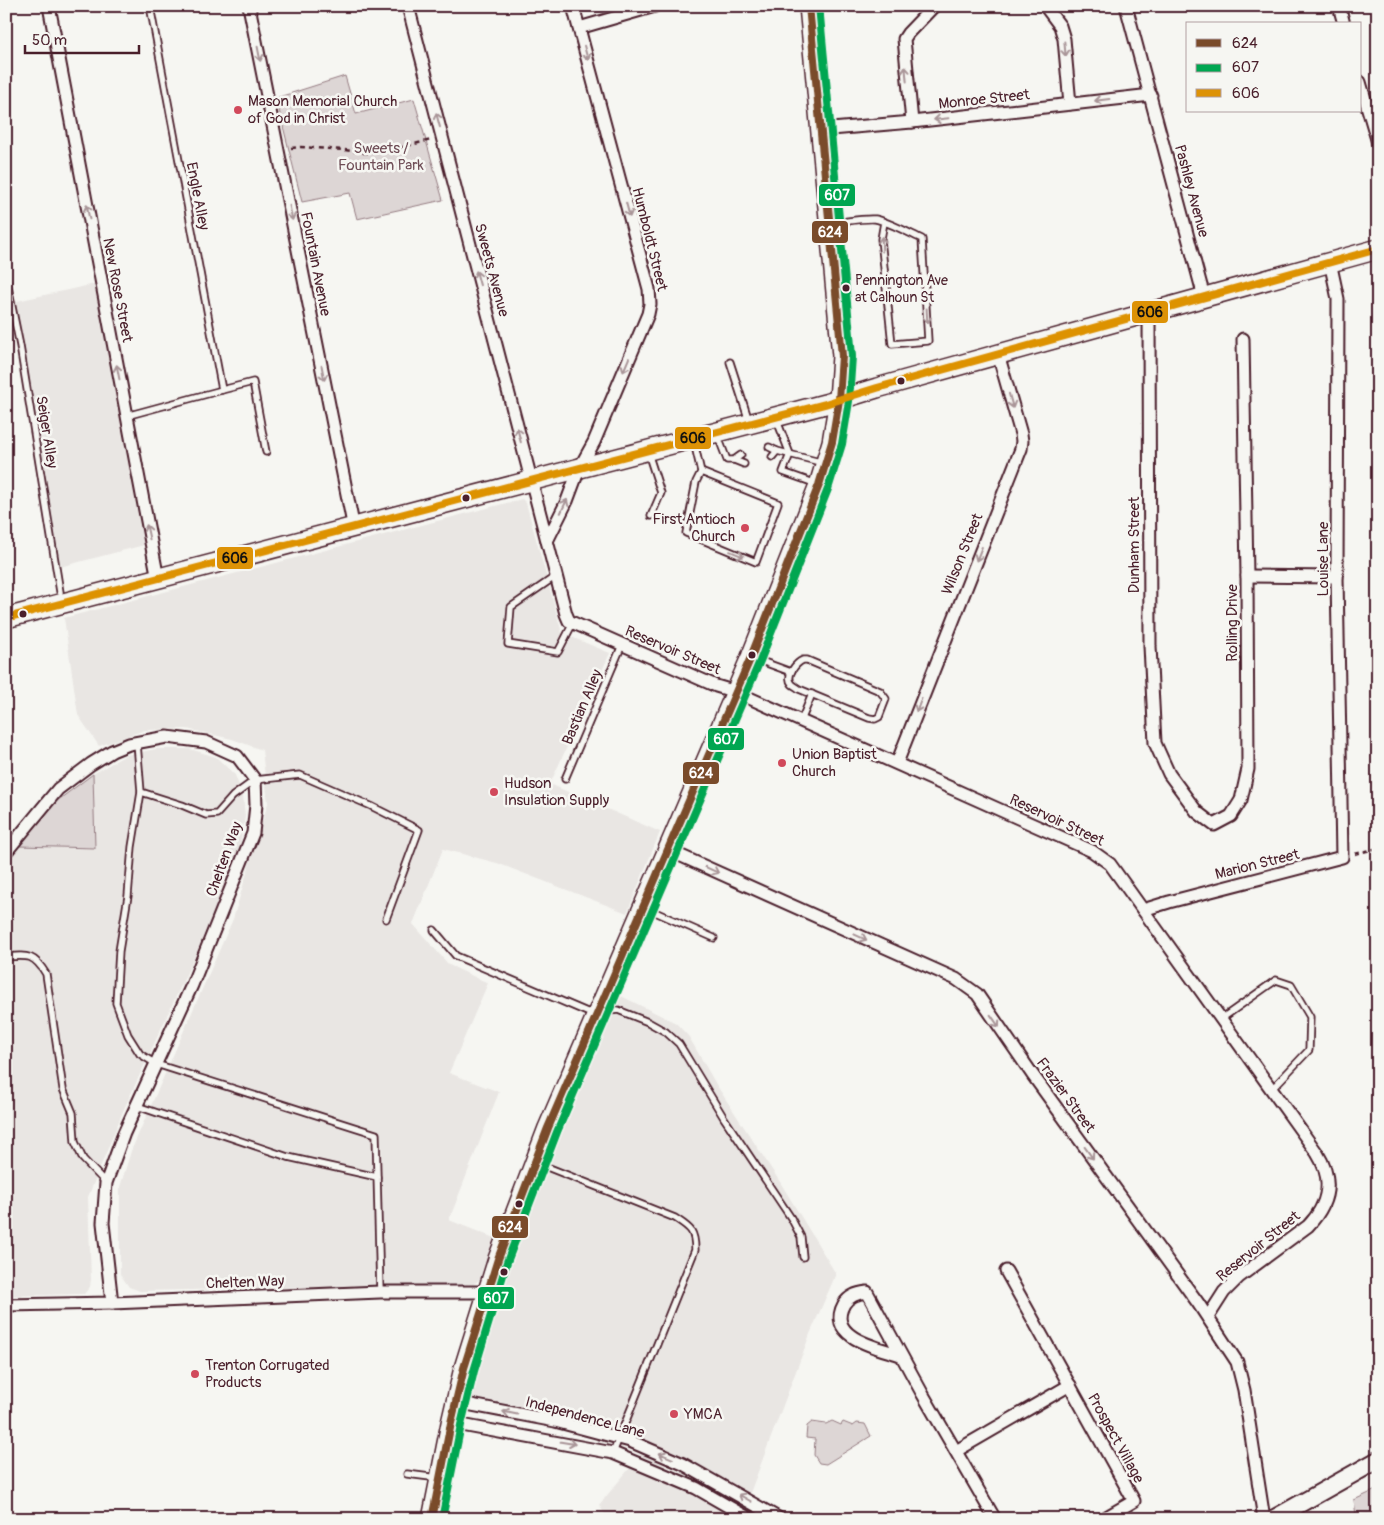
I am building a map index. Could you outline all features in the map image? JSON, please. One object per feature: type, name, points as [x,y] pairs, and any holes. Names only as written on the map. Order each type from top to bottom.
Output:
[{"type":"main road","points":[[432,1519],[464,1368],[488,1292],[535,1162],[751,657],[819,485],[832,442],[839,400],[842,356],[809,6]]},
{"type":"main road","points":[[6,618],[839,400],[1204,296],[1378,249]]},
{"type":"street","name":"New Rose Street","points":[[49,6],[158,579]]},
{"type":"street","name":"Fountain Avenue","points":[[249,6],[354,528]]},
{"type":"street","name":"Sweets Avenue","points":[[408,6],[547,541]]},
{"type":"street","name":"Humboldt Street","points":[[547,541],[567,501],[579,469],[594,442],[648,314],[650,304],[648,289],[573,6]]},
{"type":"street","points":[[579,28],[655,6]]},
{"type":"street","points":[[912,122],[904,39],[934,6]]},
{"type":"street","points":[[1045,6],[1060,26],[1064,39],[1070,104]]},
{"type":"street","name":"Pashley Avenue","points":[[1126,6],[1204,296]]},
{"type":"street","points":[[1339,6],[1343,22]]},
{"type":"street","points":[[1362,89],[1378,143]]},
{"type":"street","name":"Monroe Street","points":[[820,130],[912,122],[1151,94]]},
{"type":"street","name":"Louise Lane","points":[[1330,262],[1338,299],[1337,577],[1342,857]]},
{"type":"street","name":"Dunham Street","points":[[1149,313],[1150,646],[1155,743],[1169,774]]},
{"type":"street","name":"Rolling Drive","points":[[1169,774],[1198,812],[1214,825],[1230,816],[1241,800],[1248,769],[1243,339]]},
{"type":"street","name":"Wilson Street","points":[[896,763],[1021,449],[1021,434],[998,354]]},
{"type":"street","points":[[547,541],[566,614],[569,621],[573,623]]},
{"type":"street","points":[[1247,576],[1337,577]]},
{"type":"street","name":"Reservoir Street","points":[[573,623],[716,686],[736,692],[896,763],[1098,855],[1110,864],[1322,1160],[1326,1171],[1328,1186],[1323,1206],[1316,1217],[1308,1226],[1239,1277],[1224,1292],[1208,1317]]},
{"type":"street","points":[[6,852],[58,789],[112,751],[137,743],[167,737],[206,742],[237,756],[255,780]]},
{"type":"street","name":"Chelten Way","points":[[112,1303],[103,1224],[106,1183],[124,1133],[192,985],[253,833],[256,806],[255,780]]},
{"type":"street","name":"Frazier Street","points":[[668,850],[956,980],[977,994],[1032,1074],[1208,1317],[1237,1362],[1244,1390],[1264,1519]]},
{"type":"street","name":"Marion Street","points":[[1143,910],[1342,857]]},
{"type":"street","name":"Prospect Village","points":[[1006,1271],[1134,1501],[1104,1519]]},
{"type":"street","name":"Chelten Way","points":[[6,1305],[112,1303],[380,1292],[488,1292]]},
{"type":"street","points":[[900,1355],[856,1340],[847,1333],[841,1322],[841,1312],[849,1298],[867,1292],[900,1355],[995,1519]]},
{"type":"street","name":"Prospect Village","points":[[956,1451],[1070,1385]]},
{"type":"street","name":"Independence Lane","points":[[456,1402],[555,1421],[630,1442],[683,1464],[780,1519]]},
{"type":"street","name":"Independence Lane","points":[[451,1423],[613,1452],[696,1488],[750,1519]]},
{"type":"street","points":[[1273,1519],[1378,1460]]},
{"type":"lane","name":"Engle Alley","points":[[150,6],[222,390]]},
{"type":"lane","points":[[829,224],[875,219],[884,222],[922,239],[928,340],[892,344],[881,239],[884,222]]},
{"type":"lane","name":"Seiger Alley","points":[[6,277],[22,356],[60,592]]},
{"type":"lane","points":[[730,362],[750,423]]},
{"type":"lane","points":[[126,416],[253,382],[266,452]]},
{"type":"lane","points":[[775,417],[790,454],[783,472],[819,485]]},
{"type":"lane","points":[[716,432],[727,460],[734,460],[744,464]]},
{"type":"lane","points":[[693,439],[701,472],[696,482],[686,533],[756,562],[778,503],[701,472]]},
{"type":"lane","points":[[769,447],[776,451],[826,464]]},
{"type":"lane","points":[[648,451],[661,493],[651,516]]},
{"type":"lane","points":[[772,458],[776,451]]},
{"type":"lane","points":[[734,460],[741,454]]},
{"type":"lane","points":[[556,576],[511,607],[508,644],[558,652],[573,623]]},
{"type":"lane","name":"Bastian Alley","points":[[565,779],[622,645]]},
{"type":"lane","points":[[751,657],[791,672]]},
{"type":"lane","points":[[807,660],[880,692],[886,699],[879,717],[874,719],[812,694],[791,684],[791,672],[799,662],[807,660]]},
{"type":"lane","points":[[801,721],[812,694]]},
{"type":"lane","points":[[137,743],[141,792],[119,951],[116,1003],[128,1035],[140,1054],[156,1064],[376,1134],[380,1292]]},
{"type":"lane","points":[[141,792],[206,815],[218,814],[234,796],[255,780],[300,775],[371,806],[418,830],[386,919]]},
{"type":"lane","points":[[644,907],[714,938]]},
{"type":"lane","points":[[434,930],[456,956],[587,1012],[618,1010],[648,1022],[666,1032],[679,1044],[724,1118],[791,1218],[801,1237],[803,1257]]},
{"type":"lane","points":[[6,957],[23,955],[38,961],[46,974],[63,1089],[73,1113],[75,1142],[83,1160],[106,1183]]},
{"type":"lane","points":[[1220,1019],[1276,980],[1291,985],[1310,1017],[1309,1050],[1271,1090]]},
{"type":"lane","points":[[137,1106],[288,1158],[377,1177]]},
{"type":"lane","points":[[535,1162],[674,1218],[688,1226],[695,1235],[695,1250],[613,1452]]},
{"type":"lane","points":[[407,1474],[440,1478]]},
{"type":"path","points":[[278,150],[300,147],[377,153],[442,138]]},
{"type":"path","points":[[1342,857],[1378,848]]},
{"type":"shaded area","points":[[95,284],[148,544],[52,569],[8,303]]},
{"type":"shaded area","points":[[522,499],[526,503],[562,633],[610,653],[550,784],[660,832],[627,913],[497,863],[443,849],[413,924],[449,965],[488,983],[449,1073],[499,1092],[449,1220],[494,1238],[481,1278],[474,1284],[140,1291],[129,1287],[120,1274],[120,1187],[131,1151],[233,919],[268,803],[262,750],[232,739],[187,729],[145,730],[99,746],[78,715],[64,618]]},
{"type":"shaded area","points":[[156,749],[190,749],[216,757],[235,775],[243,796],[245,817],[239,849],[198,949],[124,1109],[88,1197],[90,1287],[84,1294],[6,1296],[6,866],[19,846],[94,848],[93,774],[126,755]]},
{"type":"shaded area","points":[[619,995],[676,1023],[689,1037],[717,1086],[780,1182],[836,1274],[810,1334],[750,1493],[699,1465],[606,1428],[469,1397],[490,1324],[543,1179]]},
{"type":"shaded area","points":[[643,1452],[748,1519],[608,1519],[599,1505]]},
{"type":"green space","name":"Sweets / Fountain Park","points":[[345,76],[356,114],[414,99],[443,200],[357,219],[350,193],[302,202],[276,98]]},
{"type":"green space","points":[[93,774],[95,848],[19,846],[57,801]]},
{"type":"green space","points":[[832,1421],[841,1425],[843,1422],[853,1426],[857,1423],[865,1424],[871,1436],[826,1464],[819,1463],[814,1455],[815,1439],[806,1438],[807,1426],[812,1422],[826,1424]]},
{"type":"green space","points":[[1378,1489],[1378,1519],[1369,1519],[1368,1515],[1356,1516],[1354,1500]]},
{"type":"transit line","name":"624","points":[[432,1519],[464,1368],[498,1259],[548,1128],[751,657],[819,485],[832,442],[839,400],[842,356],[809,6]]},
{"type":"transit line","name":"607","points":[[442,1519],[474,1371],[507,1262],[557,1132],[760,661],[828,489],[842,444],[849,401],[852,356],[819,6]]},
{"type":"transit line","name":"606","points":[[6,618],[825,404],[1378,249]]},
{"type":"place","name":"Mason Memorial Church of God in Christ","points":[[238,110]]},
{"type":"place","name":"Pennington Ave at Calhoun St","points":[[846,288]]},
{"type":"place","name":"First Antioch Church","points":[[745,528]]},
{"type":"place","name":"Union Baptist Church","points":[[782,763]]},
{"type":"place","name":"Hudson Insulation Supply","points":[[494,792]]},
{"type":"place","name":"Trenton Corrugated Products","points":[[195,1374]]},
{"type":"place","name":"YMCA","points":[[674,1414]]}]
